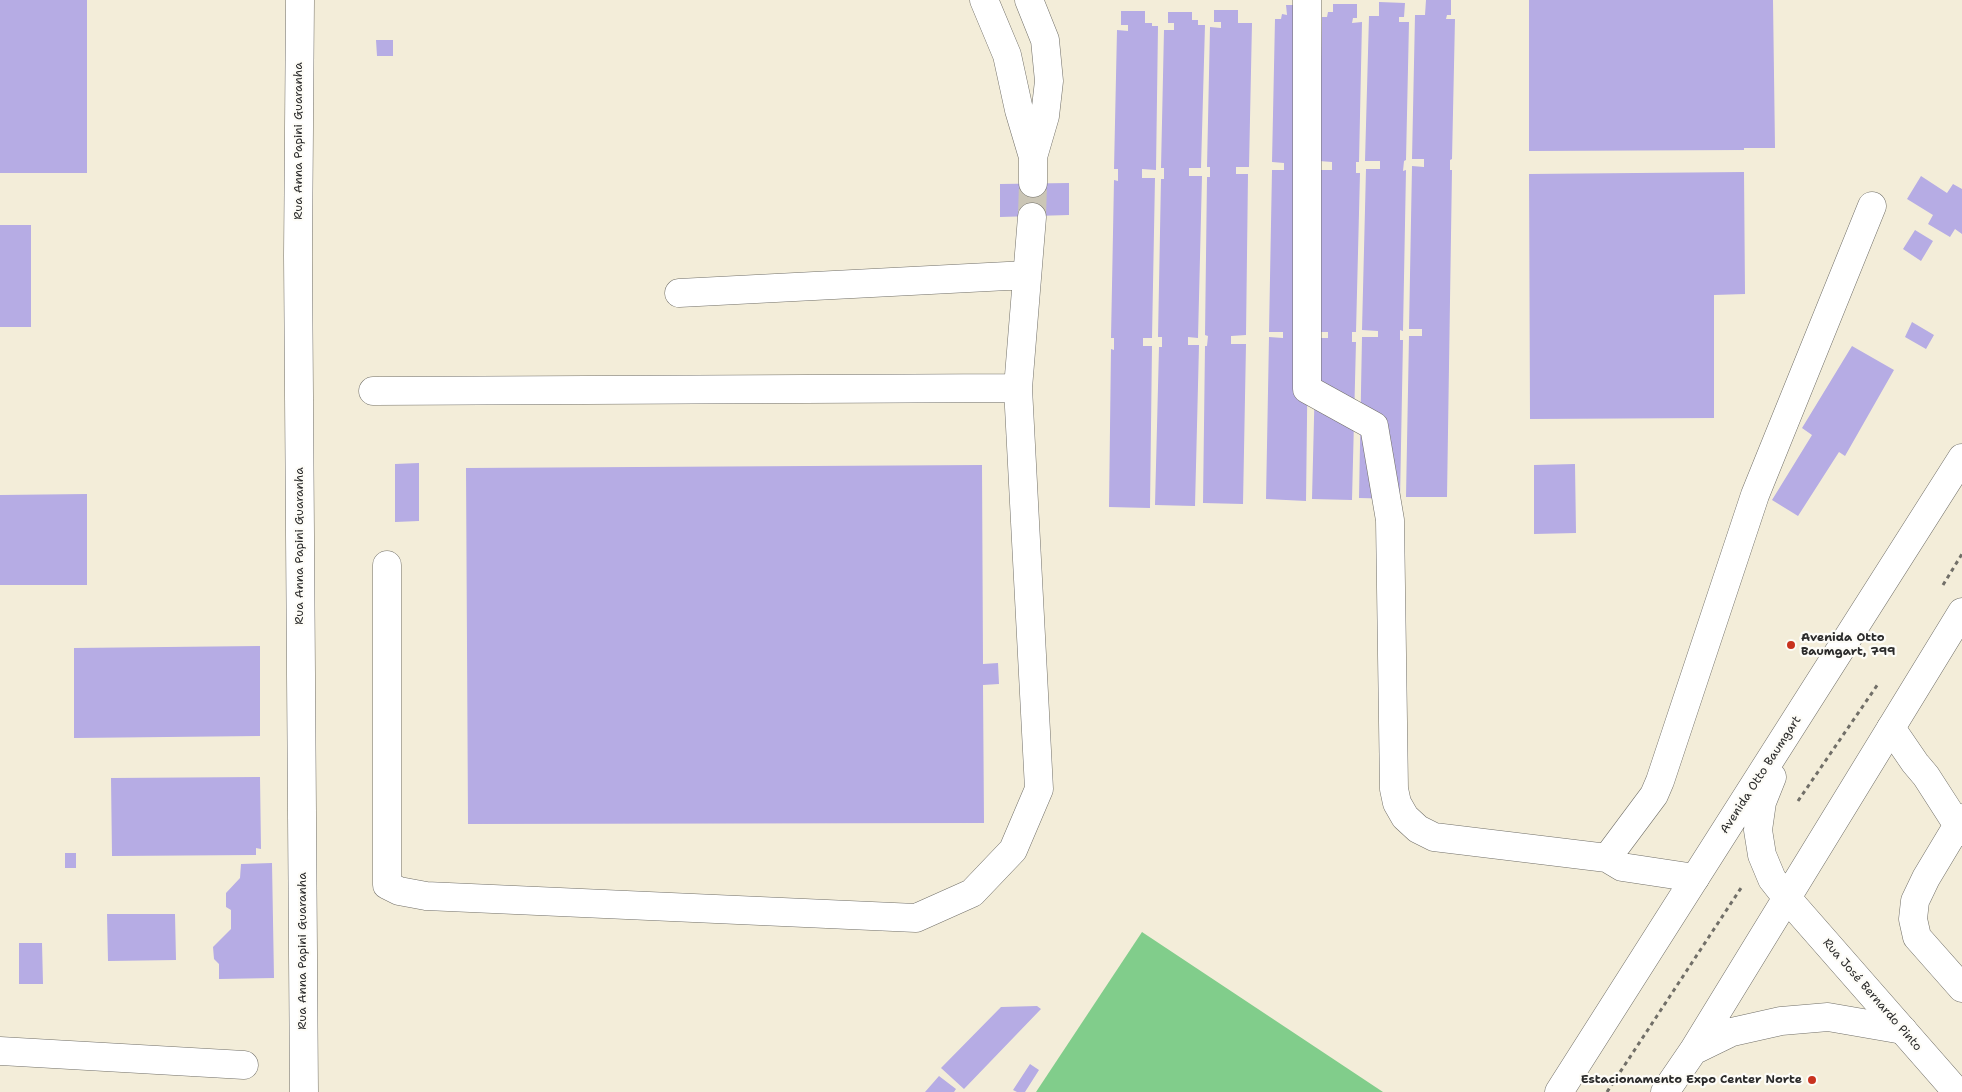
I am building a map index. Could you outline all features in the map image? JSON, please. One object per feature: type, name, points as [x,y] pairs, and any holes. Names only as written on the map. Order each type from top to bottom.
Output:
[{"type":"main road","name":"Rua Anna Papini Guaranha","points":[[300,0],[298,266],[304,1092]]},
{"type":"main road","points":[[984,0],[1007,55],[1033,170],[1045,116],[1050,81],[1045,40],[1029,0]]},
{"type":"main road","points":[[1307,0],[1307,389],[1374,426],[1390,520],[1394,789],[1397,804],[1405,817],[1418,829],[1434,837],[1607,858],[1622,868],[1695,878]]},
{"type":"main road","points":[[1607,858],[1654,795],[1660,781],[1755,495],[1872,206]]},
{"type":"main road","points":[[387,565],[387,885],[400,891],[426,896],[916,918],[972,893],[1013,850],[1039,789],[1018,388],[1032,217]]},
{"type":"main road","points":[[679,293],[1027,275]]},
{"type":"main road","points":[[374,391],[1018,388]]},
{"type":"main road","name":"Avenida Otto Baumgart","points":[[1559,1092],[1962,458]]},
{"type":"main road","points":[[1665,1092],[1693,1051],[1962,612]]},
{"type":"main road","points":[[1891,728],[1961,826],[1926,878],[1915,901],[1913,919],[1917,937],[1962,988]]},
{"type":"main road","name":"Rua José Bernardo Pinto","points":[[1786,736],[1786,747],[1762,802],[1758,830],[1762,855],[1772,879],[1957,1092]]},
{"type":"main road","points":[[1693,1051],[1732,1032],[1781,1021],[1828,1018],[1903,1030]]},
{"type":"main road","points":[[0,1051],[244,1064]]},
{"type":"green space","points":[[1142,932],[1383,1092],[1036,1092]]},
{"type":"building","points":[[0,0],[87,0],[87,173],[0,173]]},
{"type":"building","points":[[1426,0],[1451,0],[1451,15],[1447,15],[1446,19],[1455,19],[1452,159],[1450,160],[1450,170],[1452,170],[1447,497],[1406,497],[1409,336],[1422,336],[1422,329],[1409,329],[1412,166],[1424,167],[1424,159],[1412,159],[1415,15],[1425,15]]},
{"type":"building","points":[[1529,0],[1773,0],[1775,148],[1744,148],[1744,150],[1529,151]]},
{"type":"building","points":[[1379,2],[1405,3],[1404,17],[1399,17],[1399,22],[1409,22],[1406,160],[1404,161],[1403,171],[1406,170],[1403,331],[1400,330],[1400,340],[1403,340],[1400,499],[1359,498],[1362,337],[1378,337],[1378,331],[1362,330],[1366,169],[1380,169],[1380,161],[1365,161],[1369,16],[1379,16]]},
{"type":"building","points":[[1333,4],[1357,4],[1357,18],[1353,18],[1352,23],[1362,22],[1359,162],[1356,162],[1356,173],[1360,173],[1356,332],[1352,332],[1352,342],[1356,342],[1352,500],[1312,499],[1316,338],[1328,338],[1328,332],[1315,332],[1319,170],[1332,170],[1332,162],[1319,161],[1322,17],[1327,17],[1328,12],[1333,12]]},
{"type":"building","points":[[1286,5],[1312,5],[1306,501],[1266,499],[1269,337],[1283,338],[1283,332],[1269,332],[1272,170],[1284,170],[1284,163],[1272,162],[1275,19],[1281,19],[1282,14],[1287,15]]},
{"type":"building","points":[[1214,10],[1238,10],[1238,23],[1252,23],[1249,167],[1236,167],[1236,174],[1248,174],[1246,335],[1231,336],[1231,344],[1246,344],[1243,504],[1203,503],[1205,346],[1207,346],[1208,336],[1205,335],[1207,177],[1210,177],[1210,167],[1207,167],[1210,27],[1221,28],[1221,22],[1214,22]]},
{"type":"building","points":[[1121,11],[1145,11],[1145,23],[1152,23],[1152,26],[1158,26],[1156,170],[1142,169],[1142,178],[1155,178],[1152,338],[1143,338],[1143,346],[1152,346],[1150,508],[1109,507],[1111,349],[1114,350],[1114,338],[1111,338],[1114,180],[1118,181],[1118,169],[1114,169],[1117,30],[1128,31],[1128,25],[1121,25]]},
{"type":"building","points":[[1168,12],[1192,12],[1192,20],[1198,20],[1198,25],[1205,25],[1201,168],[1189,168],[1189,176],[1202,176],[1198,338],[1188,337],[1188,345],[1199,345],[1195,506],[1155,505],[1159,347],[1162,347],[1162,337],[1158,337],[1161,179],[1164,179],[1164,168],[1161,168],[1164,30],[1174,30],[1174,23],[1168,23]]},
{"type":"building","points":[[376,40],[393,40],[393,56],[377,56]]},
{"type":"building","points":[[1744,172],[1745,294],[1714,295],[1714,418],[1530,419],[1529,174]]},
{"type":"building","points":[[1921,176],[1947,193],[1953,184],[1962,189],[1962,234],[1955,229],[1950,237],[1928,224],[1933,215],[1907,199]]},
{"type":"building","points":[[1069,183],[1069,215],[1000,217],[1000,184]]},
{"type":"building","points":[[0,225],[31,225],[31,327],[0,327]]},
{"type":"building","points":[[1915,230],[1933,241],[1921,261],[1903,249]]},
{"type":"building","points":[[1912,322],[1934,335],[1926,349],[1905,337]]},
{"type":"building","points":[[1852,346],[1894,370],[1845,456],[1839,452],[1798,516],[1772,500],[1812,435],[1802,428]]},
{"type":"building","points":[[419,463],[419,521],[395,522],[395,464]]},
{"type":"building","points":[[1575,464],[1576,533],[1534,534],[1534,465]]},
{"type":"building","points":[[982,465],[983,664],[998,663],[999,684],[983,685],[984,823],[468,824],[466,468]]},
{"type":"building","points":[[87,494],[87,585],[0,585],[0,495]]},
{"type":"building","points":[[260,646],[260,736],[74,738],[74,648]]},
{"type":"building","points":[[260,777],[261,849],[256,848],[256,855],[112,856],[111,778]]},
{"type":"building","points":[[65,853],[76,853],[76,868],[65,868]]},
{"type":"building","points":[[272,863],[274,978],[219,979],[219,964],[214,959],[213,947],[231,929],[231,910],[226,907],[226,893],[240,878],[241,864]]},
{"type":"building","points":[[107,914],[175,914],[176,960],[108,961]]},
{"type":"building","points":[[19,943],[42,943],[43,984],[19,984]]},
{"type":"building","points":[[1037,1006],[1041,1009],[964,1089],[941,1068],[1001,1007]]},
{"type":"building","points":[[1030,1064],[1039,1070],[1025,1092],[1013,1090]]},
{"type":"building","points":[[939,1076],[956,1089],[954,1092],[925,1092]]},
{"type":"tunnel","points":[[1032,217],[1033,183]]},
{"type":"place","name":"Avenida Otto Baumgart, 799","points":[[1791,645]]},
{"type":"place","name":"Estacionamento Expo Center Norte","points":[[1812,1080]]}]
